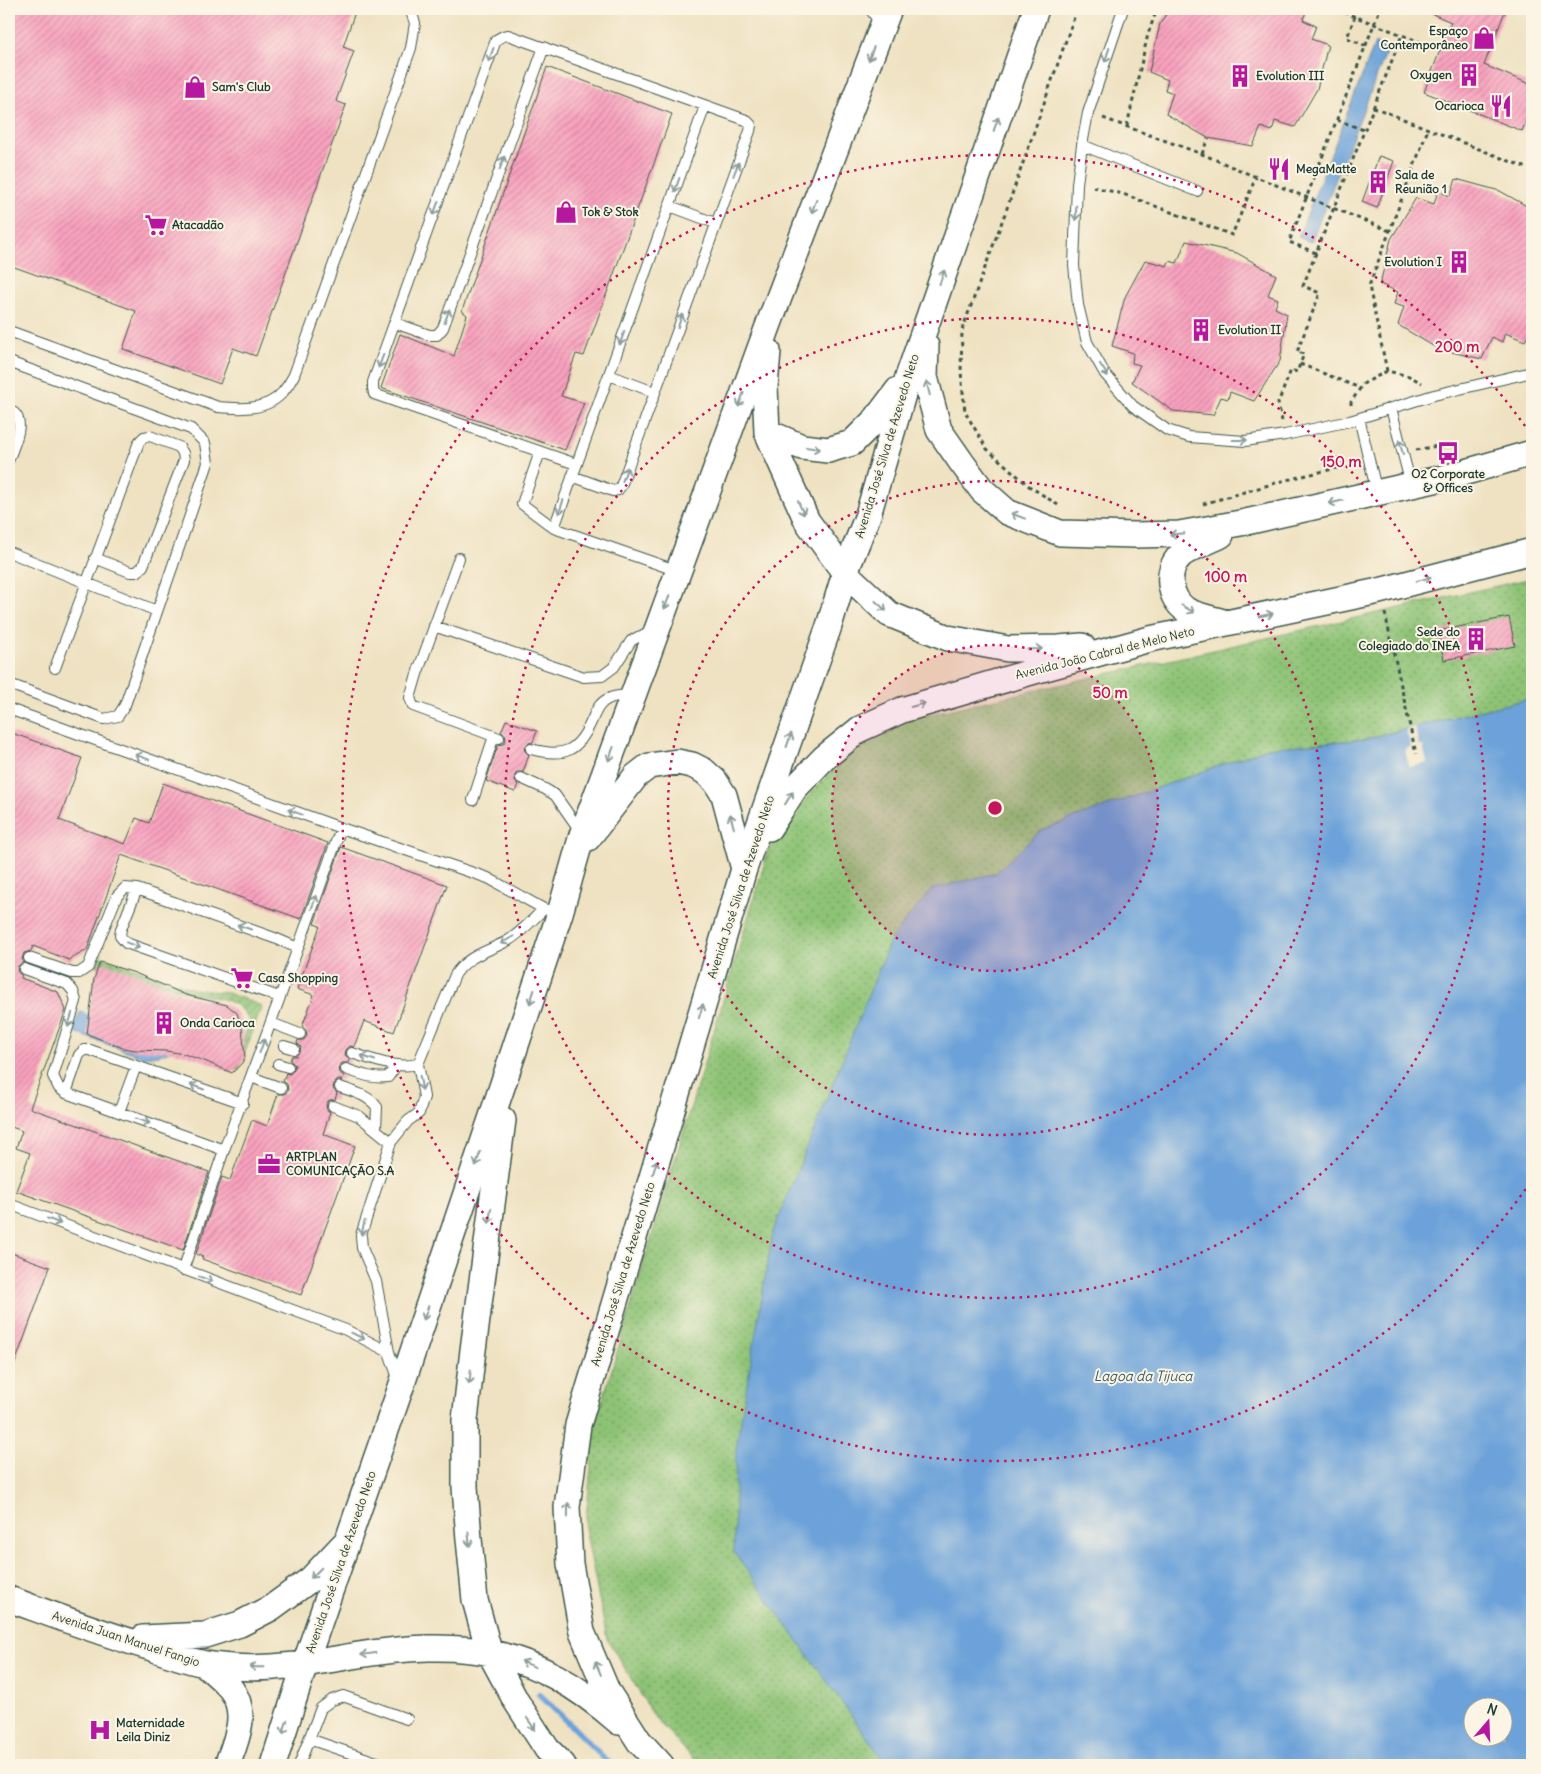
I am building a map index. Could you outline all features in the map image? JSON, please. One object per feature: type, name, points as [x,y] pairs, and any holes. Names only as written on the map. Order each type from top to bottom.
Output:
[{"type":"street","name":"Avenida José Silva de Azevedo Neto","points":[[661,1765],[640,1740],[607,1691],[582,1632],[570,1564],[567,1507],[578,1425],[744,868],[829,626],[845,574],[868,515],[926,323],[1036,9]]},
{"type":"street","name":"Avenida José Silva de Azevedo Neto","points":[[273,1765],[305,1664],[350,1538],[510,1063],[552,911],[580,843],[880,14]]},
{"type":"street","points":[[770,321],[765,387],[767,432],[807,521],[845,574],[889,614],[948,638],[1008,649],[1059,648],[1150,639]]},
{"type":"street","points":[[926,323],[925,377],[939,430],[982,490],[1007,512],[1060,533],[1179,534],[1246,522],[1452,476],[1532,453]]},
{"type":"street","points":[[767,432],[802,447],[828,450],[852,443],[876,419],[908,378]]},
{"type":"street","points":[[1228,623],[1187,611],[1175,600],[1170,580],[1174,566],[1181,555],[1246,522]]},
{"type":"street","name":"Avenida João Cabral de Melo Neto","points":[[744,868],[795,788],[824,758],[860,729],[902,710],[1150,639],[1379,591],[1532,551]]},
{"type":"street","points":[[580,843],[636,776],[648,766],[676,762],[704,771],[724,795],[744,868]]},
{"type":"street","name":"Avenida José Silva de Azevedo Neto","points":[[510,1063],[465,1420],[465,1487],[475,1600],[489,1651],[516,1701],[547,1749],[563,1765]]},
{"type":"street","points":[[118,1638],[165,1638],[206,1635],[240,1624],[271,1608],[311,1579],[350,1538]]},
{"type":"street","name":"Avenida Juan Manuel Fangio","points":[[9,1599],[118,1638],[205,1664],[266,1668],[420,1648],[455,1647],[489,1651],[518,1659],[563,1680],[601,1707],[640,1740]]},
{"type":"street","points":[[205,1664],[231,1690],[239,1706],[240,1731],[227,1765]]},
{"type":"lane","points":[[9,331],[218,407],[244,409],[266,404],[282,393],[294,375],[411,48],[415,23],[410,9]]},
{"type":"lane","points":[[1123,9],[1088,113],[1077,184],[1074,265],[1078,304],[1087,342],[1111,380],[1133,406],[1168,430],[1188,437],[1244,441],[1285,435],[1354,420],[1434,395],[1532,372]]},
{"type":"lane","points":[[572,476],[613,491],[618,490],[621,486],[750,131],[750,125],[746,120],[508,35],[496,40],[372,388],[374,394],[576,464]]},
{"type":"lane","points":[[395,323],[429,336],[437,335],[443,328],[544,48]]},
{"type":"lane","points":[[554,528],[705,106]]},
{"type":"lane","points":[[1082,145],[1197,191]]},
{"type":"lane","points":[[670,206],[716,223]]},
{"type":"lane","points":[[9,362],[191,428],[206,443],[208,463],[125,705],[118,716],[104,719],[9,684]]},
{"type":"lane","points":[[608,375],[654,392]]},
{"type":"lane","points":[[1391,408],[1411,485]]},
{"type":"lane","points":[[9,410],[14,412],[18,420],[19,430],[9,459]]},
{"type":"lane","points":[[1354,420],[1377,493]]},
{"type":"lane","points":[[55,668],[85,583],[139,442],[144,437],[150,436],[179,447],[183,453],[184,460],[143,566],[137,572],[130,572],[95,558]]},
{"type":"lane","points":[[540,452],[522,504],[554,528],[679,571]]},
{"type":"lane","points":[[9,552],[157,611]]},
{"type":"lane","points":[[459,558],[410,698],[413,706],[496,737],[473,800]]},
{"type":"lane","points":[[434,626],[584,677],[602,676],[614,667],[631,641],[656,631]]},
{"type":"lane","points":[[531,749],[557,754],[578,744],[592,722],[598,707],[607,699],[632,695]]},
{"type":"lane","points":[[9,709],[341,828],[488,878],[552,911],[510,939],[467,960],[454,975],[418,1064],[424,1097],[419,1113],[408,1121],[391,1142],[361,1235],[362,1248],[376,1281],[389,1352],[401,1387]]},
{"type":"lane","points":[[520,778],[555,795],[580,843]]},
{"type":"lane","points":[[183,1270],[224,1150],[243,1103],[279,997],[341,828]]},
{"type":"lane","points":[[29,958],[72,973],[79,973],[88,967],[117,896],[125,888],[136,889],[298,948]]},
{"type":"lane","points":[[136,889],[121,929],[120,936],[126,943],[279,997]]},
{"type":"lane","points":[[24,969],[66,984],[73,991],[76,1001],[53,1076],[59,1088],[66,1093],[224,1150]]},
{"type":"lane","points":[[271,1023],[300,1034]]},
{"type":"lane","points":[[66,1093],[79,1055],[84,1050],[90,1050],[243,1103]]},
{"type":"lane","points":[[352,1053],[396,1066],[405,1067],[418,1064]]},
{"type":"lane","points":[[119,1112],[136,1066]]},
{"type":"lane","points":[[346,1069],[369,1077],[379,1078],[388,1077],[396,1066]]},
{"type":"lane","points":[[251,1077],[281,1088]]},
{"type":"lane","points":[[340,1086],[372,1100],[377,1107],[376,1129]]},
{"type":"lane","points":[[333,1106],[360,1116],[391,1142]]},
{"type":"lane","points":[[9,1204],[346,1330],[389,1352]]},
{"type":"lane","points":[[299,1765],[322,1708],[332,1700],[343,1696],[407,1719]]},
{"type":"lane","points":[[309,1740],[385,1765]]},
{"type":"path","points":[[1127,126],[1148,34],[1158,9]]},
{"type":"path","points":[[1336,9],[1430,46]]},
{"type":"path","points":[[1316,252],[1289,242],[1309,199],[1380,9]]},
{"type":"path","points":[[1355,16],[1347,38],[1366,46]]},
{"type":"path","points":[[1285,435],[1278,403],[1290,370],[1297,372],[1304,354],[1297,352],[1320,293],[1303,286],[1402,35]]},
{"type":"path","points":[[1373,107],[1532,170]]},
{"type":"path","points":[[1088,113],[1202,154],[1390,231]]},
{"type":"path","points":[[1338,120],[1364,130]]},
{"type":"path","points":[[1387,372],[1369,286],[1428,129]]},
{"type":"path","points":[[1202,154],[1208,138]]},
{"type":"path","points":[[1077,184],[1123,194],[1232,235],[1256,177]]},
{"type":"path","points":[[1300,364],[1360,388]]},
{"type":"path","points":[[1354,420],[1351,402],[1360,388],[1363,384],[1387,372],[1409,376],[1429,387],[1434,395]]},
{"type":"path","points":[[1379,591],[1416,754]]},
{"type":"green space","points":[[1532,578],[1532,698],[1365,739],[1268,748],[1041,830],[996,873],[932,889],[884,1761],[889,1765],[699,1765],[655,1718],[607,1639],[585,1528],[595,1425],[769,848],[813,790],[877,726]]},
{"type":"green space","points":[[99,956],[194,989],[228,993],[262,1006],[238,1071],[233,1070],[250,1021],[236,1005],[223,999],[190,993],[109,966],[107,970],[96,966]]},
{"type":"water","points":[[1375,43],[1388,48],[1311,242],[1298,237]]},
{"type":"water","name":"Lagoa da Tijuca","points":[[1532,698],[1532,1765],[889,1765],[884,1761],[734,1552],[736,1449],[773,1232],[891,939],[932,889],[996,873],[1041,830],[1268,748],[1365,739]]},
{"type":"water","points":[[80,1012],[179,1048],[159,1055],[144,1057],[72,1032]]},
{"type":"pier","points":[[1415,727],[1419,746],[1423,746],[1427,763],[1409,767],[1405,749],[1411,747],[1406,729]]},
{"type":"building","points":[[9,9],[356,9],[343,47],[354,51],[336,101],[346,105],[256,356],[233,348],[220,384],[123,349],[136,311],[9,265]]},
{"type":"building","name":"Evolution III","points":[[1169,9],[1307,9],[1303,20],[1316,26],[1311,39],[1328,45],[1317,89],[1295,127],[1275,121],[1272,131],[1261,127],[1253,146],[1208,138],[1166,114],[1173,93],[1165,90],[1168,80],[1149,72],[1160,24]]},
{"type":"building","name":"Oxygen","points":[[1421,9],[1506,9],[1484,65],[1532,85],[1532,118],[1528,116],[1522,131],[1424,92],[1451,22]]},
{"type":"building","name":"Tok & Stok","points":[[547,67],[672,114],[584,356],[576,354],[561,396],[584,403],[565,450],[381,388],[400,334],[454,356],[467,315],[462,311]]},
{"type":"building","name":"Sala de Reunião 1","points":[[1379,156],[1394,161],[1377,208],[1362,202]]},
{"type":"building","name":"Evolution I","points":[[1456,179],[1500,191],[1532,209],[1532,329],[1525,341],[1505,333],[1502,342],[1492,337],[1482,359],[1438,349],[1398,325],[1404,307],[1394,304],[1398,292],[1380,284],[1391,239],[1416,198],[1434,204],[1438,191],[1450,196]]},
{"type":"building","name":"Evolution II","points":[[1186,241],[1237,253],[1276,275],[1268,295],[1278,299],[1275,308],[1287,314],[1280,361],[1254,401],[1230,392],[1228,399],[1221,397],[1213,415],[1173,411],[1132,382],[1140,365],[1132,363],[1133,353],[1112,346],[1125,297],[1145,260],[1167,266],[1169,261],[1177,263]]},
{"type":"building","name":"Sede do Colegiado do INEA","points":[[1509,617],[1515,646],[1444,660],[1438,631]]},
{"type":"building","points":[[506,720],[537,731],[533,742],[524,747],[529,755],[523,772],[517,772],[515,776],[515,782],[518,784],[515,792],[486,781],[498,745],[503,744],[506,740],[505,734],[501,732]]},
{"type":"building","points":[[9,732],[82,758],[59,820],[125,844],[136,818],[149,823],[163,783],[328,843],[301,919],[121,855],[87,950],[69,960],[33,946],[31,951],[24,953],[22,959],[24,962],[18,966],[17,971],[22,976],[21,978],[58,992],[66,1010],[30,1108],[209,1172],[183,1250],[16,1191],[30,1153],[16,1148],[22,1131],[9,1126]]},
{"type":"building","points":[[341,847],[447,885],[394,1032],[364,1021],[354,1047],[350,1046],[346,1050],[345,1055],[350,1059],[349,1063],[342,1063],[339,1067],[340,1073],[344,1076],[342,1080],[338,1080],[334,1084],[333,1089],[337,1093],[335,1100],[329,1100],[326,1104],[327,1110],[330,1112],[323,1134],[355,1146],[301,1295],[202,1259],[203,1257],[196,1254],[222,1177],[230,1180],[252,1120],[267,1126],[278,1094],[285,1094],[288,1090],[287,1084],[283,1081],[286,1073],[290,1074],[294,1069],[295,1065],[290,1060],[292,1056],[296,1056],[300,1051],[301,1047],[297,1043],[298,1040],[304,1040],[307,1036],[306,1030],[302,1027],[314,995],[297,989],[320,926],[314,924]]},
{"type":"building","name":"Onda Carioca","points":[[100,962],[135,973],[186,995],[227,1005],[237,1013],[242,1028],[245,1057],[242,1063],[232,1073],[184,1054],[123,1048],[87,1034],[94,979]]},
{"type":"building","points":[[9,1252],[50,1267],[11,1374],[9,1374]]},
{"type":"waterway","points":[[539,1694],[611,1765]]},
{"type":"place","name":"Espaço Contemporâneo","points":[[1484,38]]},
{"type":"place","name":"Oxygen","points":[[1469,75]]},
{"type":"place","name":"Evolution III","points":[[1240,76]]},
{"type":"place","name":"Sam's Club","points":[[195,87]]},
{"type":"place","name":"Ocarioca","points":[[1501,106]]},
{"type":"place","name":"MegaMatte","points":[[1279,169]]},
{"type":"place","name":"Sala de Reunião 1","points":[[1378,182]]},
{"type":"place","name":"Tok & Stok","points":[[566,212]]},
{"type":"place","name":"Atacadão","points":[[156,225]]},
{"type":"place","name":"Evolution I","points":[[1459,262]]},
{"type":"place","name":"Evolution II","points":[[1201,330]]},
{"type":"place","name":"O2 Corporate & Offices","points":[[1448,453]]},
{"type":"place","name":"Sede do Colegiado do INEA","points":[[1476,639]]},
{"type":"place","name":"Casa Shopping","points":[[242,978]]},
{"type":"place","name":"Onda Carioca","points":[[164,1023]]},
{"type":"place","name":"ARTPLAN COMUNICAÇÃO S.A","points":[[269,1164]]},
{"type":"place","name":"Maternidade Leila Diniz","points":[[100,1730]]}]
